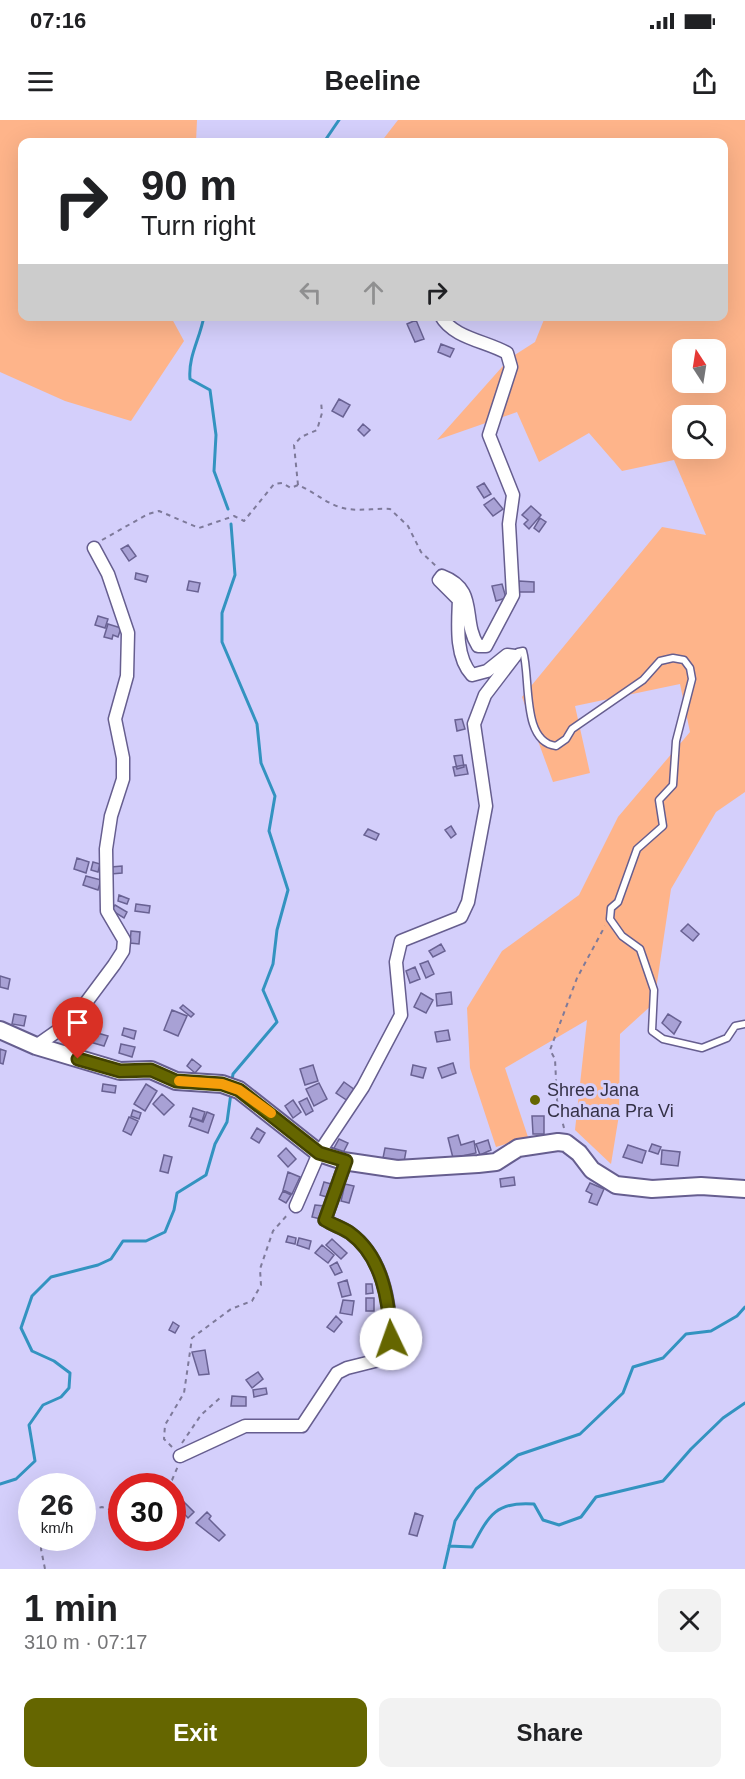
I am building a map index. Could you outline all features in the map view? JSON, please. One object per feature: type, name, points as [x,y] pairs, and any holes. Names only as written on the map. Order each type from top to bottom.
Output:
[{"type":"street","points":[[444,321],[446,326],[507,353],[512,367],[489,435],[513,495],[508,524],[513,595],[486,646],[478,646],[470,634],[469,610],[463,589],[452,580],[442,576],[439,580],[459,600],[459,639],[463,658],[472,675],[487,671],[507,655],[515,656]]},
{"type":"street","points":[[36,1046],[73,1020],[123,951],[124,940],[107,911],[106,849],[111,816],[123,779],[123,758],[115,719],[127,676],[128,633],[108,574],[94,548]]},
{"type":"street","points":[[296,1206],[319,1153],[363,1087],[400,1015],[396,962],[400,941],[461,917],[468,902],[486,806],[474,724],[485,695],[515,656]]},
{"type":"street","points":[[0,1030],[36,1046],[120,1071],[151,1070],[176,1081],[222,1084],[239,1090],[319,1153],[346,1161],[398,1169],[478,1164],[496,1162],[518,1148],[566,1143],[579,1153],[591,1170],[616,1185],[652,1189],[701,1186],[745,1189]]},
{"type":"street","points":[[180,1456],[245,1426],[302,1426],[337,1373],[347,1368],[379,1361],[391,1353],[389,1309],[384,1283],[363,1246],[349,1232],[325,1220],[346,1161]]},
{"type":"lane","points":[[515,656],[518,652],[524,651],[530,714],[540,740],[546,745],[556,746],[566,739],[572,729],[643,680],[660,661],[673,658],[684,660],[690,668],[691,689],[676,741],[673,785],[659,800],[663,826],[637,849],[630,860],[629,875],[618,902],[611,908],[610,919],[622,936],[640,949],[654,990],[652,1030],[663,1039],[702,1048],[727,1038],[735,1026],[745,1024]]},
{"type":"path","points":[[298,485],[294,445],[301,437],[317,430],[322,414],[321,401]]},
{"type":"path","points":[[94,548],[148,514],[159,511],[199,528],[234,516],[244,521],[274,484],[282,483],[291,488],[298,485],[320,495],[331,504],[348,509],[390,509],[408,526],[421,552],[435,565],[442,576]]},
{"type":"path","points":[[566,1143],[556,1100],[555,1059],[550,1050],[577,978],[610,919]]},
{"type":"path","points":[[180,1456],[164,1438],[165,1425],[184,1393],[192,1338],[231,1309],[252,1301],[261,1285],[260,1269],[273,1231],[296,1206]]},
{"type":"path","points":[[174,1473],[182,1441],[201,1415],[220,1398]]},
{"type":"path","points":[[41,1551],[45,1569]]},
{"type":"shaded area","points":[[0,120],[197,120],[196,138],[18,138],[18,321],[173,321],[184,341],[131,421],[65,401],[0,372]]},
{"type":"shaded area","points":[[398,120],[745,120],[745,792],[716,812],[671,889],[654,1003],[620,1034],[619,1115],[611,1164],[575,1130],[587,1020],[505,1068],[528,1137],[496,1147],[470,1068],[467,1008],[502,951],[579,895],[618,817],[690,732],[680,684],[575,706],[590,773],[553,782],[522,697],[662,527],[706,535],[674,460],[622,471],[589,433],[539,462],[517,412],[437,440],[510,358],[535,342],[543,321],[728,321],[728,138],[384,138]]},
{"type":"building","points":[[416,321],[424,339],[415,342],[407,324]]},
{"type":"building","points":[[441,344],[454,349],[450,357],[438,352]]},
{"type":"building","points":[[339,399],[350,405],[343,417],[332,411]]},
{"type":"building","points":[[363,424],[370,430],[364,436],[358,430]]},
{"type":"building","points":[[484,483],[491,494],[484,498],[477,487]]},
{"type":"building","points":[[494,498],[503,509],[493,516],[484,505]]},
{"type":"building","points":[[531,506],[541,515],[529,529],[524,524],[528,520],[522,515]]},
{"type":"building","points":[[540,518],[546,522],[539,532],[534,528]]},
{"type":"building","points":[[128,545],[136,556],[129,561],[121,549]]},
{"type":"building","points":[[136,573],[148,576],[146,582],[135,579]]},
{"type":"building","points":[[189,581],[200,583],[198,592],[187,590]]},
{"type":"building","points":[[519,581],[534,582],[534,592],[518,592]]},
{"type":"building","points":[[502,584],[506,598],[496,601],[492,586]]},
{"type":"building","points":[[98,616],[108,619],[105,628],[95,625]]},
{"type":"building","points":[[108,624],[121,628],[118,637],[113,635],[112,639],[104,637]]},
{"type":"building","points":[[462,719],[465,729],[457,731],[455,720]]},
{"type":"building","points":[[462,755],[464,767],[457,769],[454,756]]},
{"type":"building","points":[[466,765],[468,774],[455,776],[453,767]]},
{"type":"building","points":[[451,826],[456,834],[451,838],[445,830]]},
{"type":"building","points":[[368,829],[379,834],[376,840],[364,835]]},
{"type":"building","points":[[77,858],[89,862],[86,873],[74,869]]},
{"type":"building","points":[[93,862],[100,864],[98,872],[91,870]]},
{"type":"building","points":[[122,866],[122,873],[111,874],[111,867]]},
{"type":"building","points":[[86,876],[101,880],[98,890],[83,885]]},
{"type":"building","points":[[119,895],[129,899],[127,904],[118,901]]},
{"type":"building","points":[[136,904],[150,906],[149,913],[135,911]]},
{"type":"building","points":[[115,905],[127,912],[124,918],[111,910]]},
{"type":"building","points":[[688,924],[699,934],[693,941],[681,931]]},
{"type":"building","points":[[131,931],[140,932],[139,944],[130,943]]},
{"type":"building","points":[[441,944],[445,951],[433,957],[429,951]]},
{"type":"building","points":[[428,961],[434,974],[426,978],[420,964]]},
{"type":"building","points":[[415,967],[420,979],[410,983],[406,971]]},
{"type":"building","points":[[0,976],[10,979],[8,989],[0,987]]},
{"type":"building","points":[[451,992],[452,1004],[437,1006],[436,994]]},
{"type":"building","points":[[421,993],[433,1000],[426,1013],[414,1007]]},
{"type":"building","points":[[183,1005],[194,1014],[191,1017],[180,1008]]},
{"type":"building","points":[[172,1010],[187,1016],[178,1036],[164,1030]]},
{"type":"building","points":[[14,1014],[26,1016],[24,1026],[12,1024]]},
{"type":"building","points":[[668,1014],[681,1022],[674,1034],[662,1023]]},
{"type":"building","points":[[124,1028],[136,1031],[134,1039],[122,1035]]},
{"type":"building","points":[[448,1030],[450,1040],[437,1042],[435,1032]]},
{"type":"building","points":[[94,1032],[108,1036],[104,1046],[90,1042]]},
{"type":"building","points":[[121,1044],[135,1047],[132,1057],[119,1053]]},
{"type":"building","points":[[0,1049],[6,1051],[3,1064],[0,1063]]},
{"type":"building","points":[[192,1059],[201,1066],[195,1073],[187,1066]]},
{"type":"building","points":[[453,1063],[456,1073],[442,1078],[438,1068]]},
{"type":"building","points":[[313,1065],[318,1081],[305,1085],[300,1069]]},
{"type":"building","points":[[413,1065],[426,1068],[423,1078],[411,1075]]},
{"type":"building","points":[[344,1082],[355,1090],[348,1101],[336,1093]]},
{"type":"building","points":[[319,1083],[327,1099],[314,1106],[306,1089]]},
{"type":"building","points":[[103,1084],[116,1086],[115,1093],[102,1091]]},
{"type":"building","points":[[146,1084],[157,1091],[145,1111],[134,1104]]},
{"type":"building","points":[[162,1094],[174,1105],[164,1115],[153,1104]]},
{"type":"building","points":[[307,1098],[313,1111],[306,1115],[299,1102]]},
{"type":"building","points":[[293,1100],[301,1112],[293,1118],[285,1106]]},
{"type":"building","points":[[193,1108],[205,1112],[202,1121],[190,1117]]},
{"type":"building","points":[[133,1110],[141,1113],[139,1119],[131,1116]]},
{"type":"building","points":[[207,1112],[214,1115],[208,1133],[189,1126],[192,1118],[203,1122]]},
{"type":"building","points":[[532,1116],[544,1116],[544,1134],[533,1134]]},
{"type":"building","points":[[129,1117],[138,1121],[131,1135],[123,1131]]},
{"type":"building","points":[[257,1128],[265,1133],[259,1143],[251,1138]]},
{"type":"building","points":[[458,1135],[461,1145],[474,1141],[476,1153],[453,1158],[448,1138]]},
{"type":"building","points":[[339,1139],[348,1143],[342,1155],[333,1150]]},
{"type":"building","points":[[488,1140],[491,1150],[480,1155],[476,1144]]},
{"type":"building","points":[[652,1144],[661,1147],[658,1154],[649,1151]]},
{"type":"building","points":[[628,1145],[646,1151],[642,1163],[623,1157]]},
{"type":"building","points":[[286,1148],[296,1159],[288,1167],[278,1156]]},
{"type":"building","points":[[385,1148],[406,1151],[404,1162],[383,1158]]},
{"type":"building","points":[[662,1150],[680,1152],[678,1166],[661,1164]]},
{"type":"building","points":[[164,1155],[172,1157],[168,1173],[160,1171]]},
{"type":"building","points":[[288,1172],[300,1177],[292,1194],[283,1190]]},
{"type":"building","points":[[514,1177],[515,1185],[501,1187],[500,1179]]},
{"type":"building","points":[[324,1182],[335,1185],[330,1198],[320,1195]]},
{"type":"building","points":[[590,1183],[604,1189],[597,1205],[589,1202],[592,1194],[586,1191]]},
{"type":"building","points":[[345,1184],[354,1186],[349,1203],[341,1201]]},
{"type":"building","points":[[283,1191],[291,1195],[286,1203],[279,1199]]},
{"type":"building","points":[[315,1205],[324,1206],[321,1219],[312,1217]]},
{"type":"building","points":[[288,1236],[296,1238],[295,1244],[286,1242]]},
{"type":"building","points":[[299,1238],[311,1241],[309,1249],[297,1245]]},
{"type":"building","points":[[332,1239],[347,1253],[341,1259],[326,1245]]},
{"type":"building","points":[[322,1245],[334,1255],[328,1263],[315,1253]]},
{"type":"building","points":[[337,1262],[342,1272],[335,1275],[330,1266]]},
{"type":"building","points":[[347,1280],[351,1295],[342,1297],[338,1283]]},
{"type":"building","points":[[366,1284],[372,1284],[373,1293],[366,1294]]},
{"type":"building","points":[[366,1298],[374,1298],[374,1311],[366,1311]]},
{"type":"building","points":[[343,1300],[354,1301],[352,1315],[340,1313]]},
{"type":"building","points":[[336,1316],[342,1322],[334,1332],[327,1327]]},
{"type":"building","points":[[173,1322],[179,1326],[175,1333],[169,1330]]},
{"type":"building","points":[[205,1350],[209,1374],[199,1375],[192,1352]]},
{"type":"building","points":[[258,1372],[263,1379],[252,1388],[246,1380]]},
{"type":"building","points":[[266,1388],[267,1394],[254,1397],[253,1390]]},
{"type":"building","points":[[232,1396],[246,1397],[246,1406],[231,1406]]},
{"type":"building","points":[[186,1504],[194,1512],[188,1518],[186,1516]]},
{"type":"building","points":[[207,1512],[211,1516],[209,1519],[225,1535],[219,1541],[196,1523]]},
{"type":"building","points":[[415,1513],[423,1516],[417,1536],[409,1534]]},
{"type":"waterway","points":[[327,138],[339,120]]},
{"type":"waterway","points":[[203,321],[192,355],[190,379],[210,390],[216,435],[214,471],[228,509]]},
{"type":"waterway","points":[[231,524],[235,575],[222,613],[222,642],[257,724],[261,763],[275,796],[269,831],[288,890],[277,930],[273,964],[263,990],[277,1022],[233,1074],[232,1080]]},
{"type":"waterway","points":[[0,1484],[16,1479],[35,1461],[29,1425],[43,1405],[61,1397],[69,1388],[70,1373],[54,1361],[32,1351],[21,1328],[32,1296],[51,1277],[98,1265],[111,1259],[123,1241],[146,1241],[165,1232],[174,1210],[177,1193],[206,1175],[215,1144],[227,1122],[231,1093]]},
{"type":"waterway","points":[[444,1569],[455,1521],[476,1489],[518,1455],[580,1434],[623,1393],[633,1367],[663,1358],[686,1334],[711,1331],[737,1316],[745,1307]]},
{"type":"waterway","points":[[449,1546],[472,1547],[495,1512],[511,1505],[534,1504],[543,1520],[559,1525],[581,1517],[596,1497],[663,1481],[723,1418],[745,1403]]},
{"type":"slow traffic","points":[[179,1081],[222,1084],[239,1090],[271,1113]]},
{"type":"place","name":"Shree Jana Chahana Pra Vi","points":[[535,1100]]},
{"type":"route","points":[[78,1059],[120,1071],[151,1070],[176,1081],[222,1084],[239,1090],[319,1153],[346,1161],[325,1220],[349,1232],[363,1246],[384,1283],[391,1339]]}]
